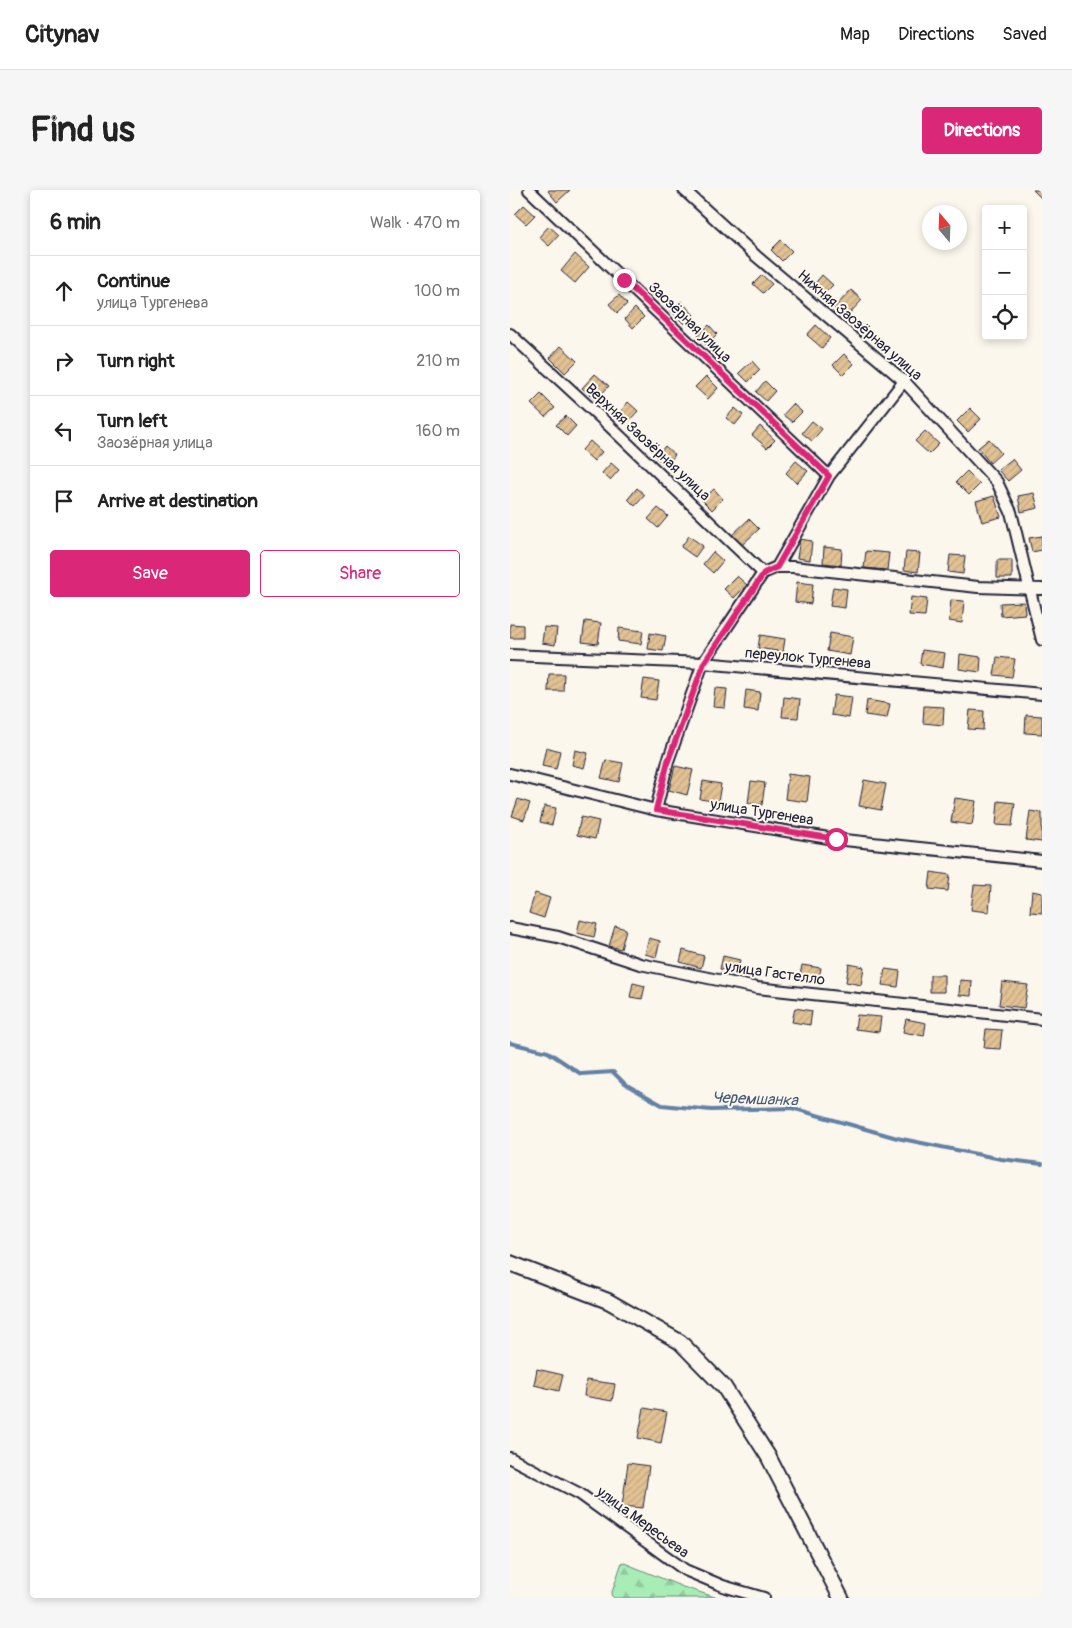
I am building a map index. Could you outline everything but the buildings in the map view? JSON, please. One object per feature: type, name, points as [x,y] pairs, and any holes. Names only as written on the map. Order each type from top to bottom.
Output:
[{"type":"street","name":"Заозёрная улица","points":[[529,190],[829,476]]},
{"type":"street","name":"Нижняя Заозёрная улица","points":[[684,190],[756,256],[904,380],[997,482],[1011,512],[1042,640]]},
{"type":"street","name":"Верхняя Заозёрная улица","points":[[510,334],[764,573]]},
{"type":"street","points":[[777,567],[829,476],[904,380]]},
{"type":"street","points":[[656,810],[668,761],[704,663],[764,573],[777,567],[794,567],[978,587],[1042,588]]},
{"type":"street","name":"переулок Тургенева","points":[[510,655],[704,663],[1042,694]]},
{"type":"street","name":"улица Тургенева","points":[[510,774],[656,810],[836,839],[1042,861]]},
{"type":"street","name":"улица Гастелло","points":[[510,928],[558,937],[640,964],[757,988],[1042,1019]]},
{"type":"street","points":[[510,1263],[608,1301],[680,1342],[724,1387],[768,1456],[841,1598]]},
{"type":"street","name":"улица Мересьева","points":[[510,1458],[580,1494],[685,1570],[723,1586],[764,1598]]},
{"type":"green space","points":[[622,1562],[683,1587],[718,1598],[614,1598],[611,1595]]},
{"type":"waterway","name":"Черемшанка","points":[[510,1043],[548,1052],[581,1074],[613,1072],[625,1084],[662,1105],[711,1110],[792,1108],[897,1138],[1001,1159],[1042,1164]]},
{"type":"route","points":[[624,280],[829,476],[777,567],[764,573],[704,663],[668,761],[656,810],[836,839]]}]
